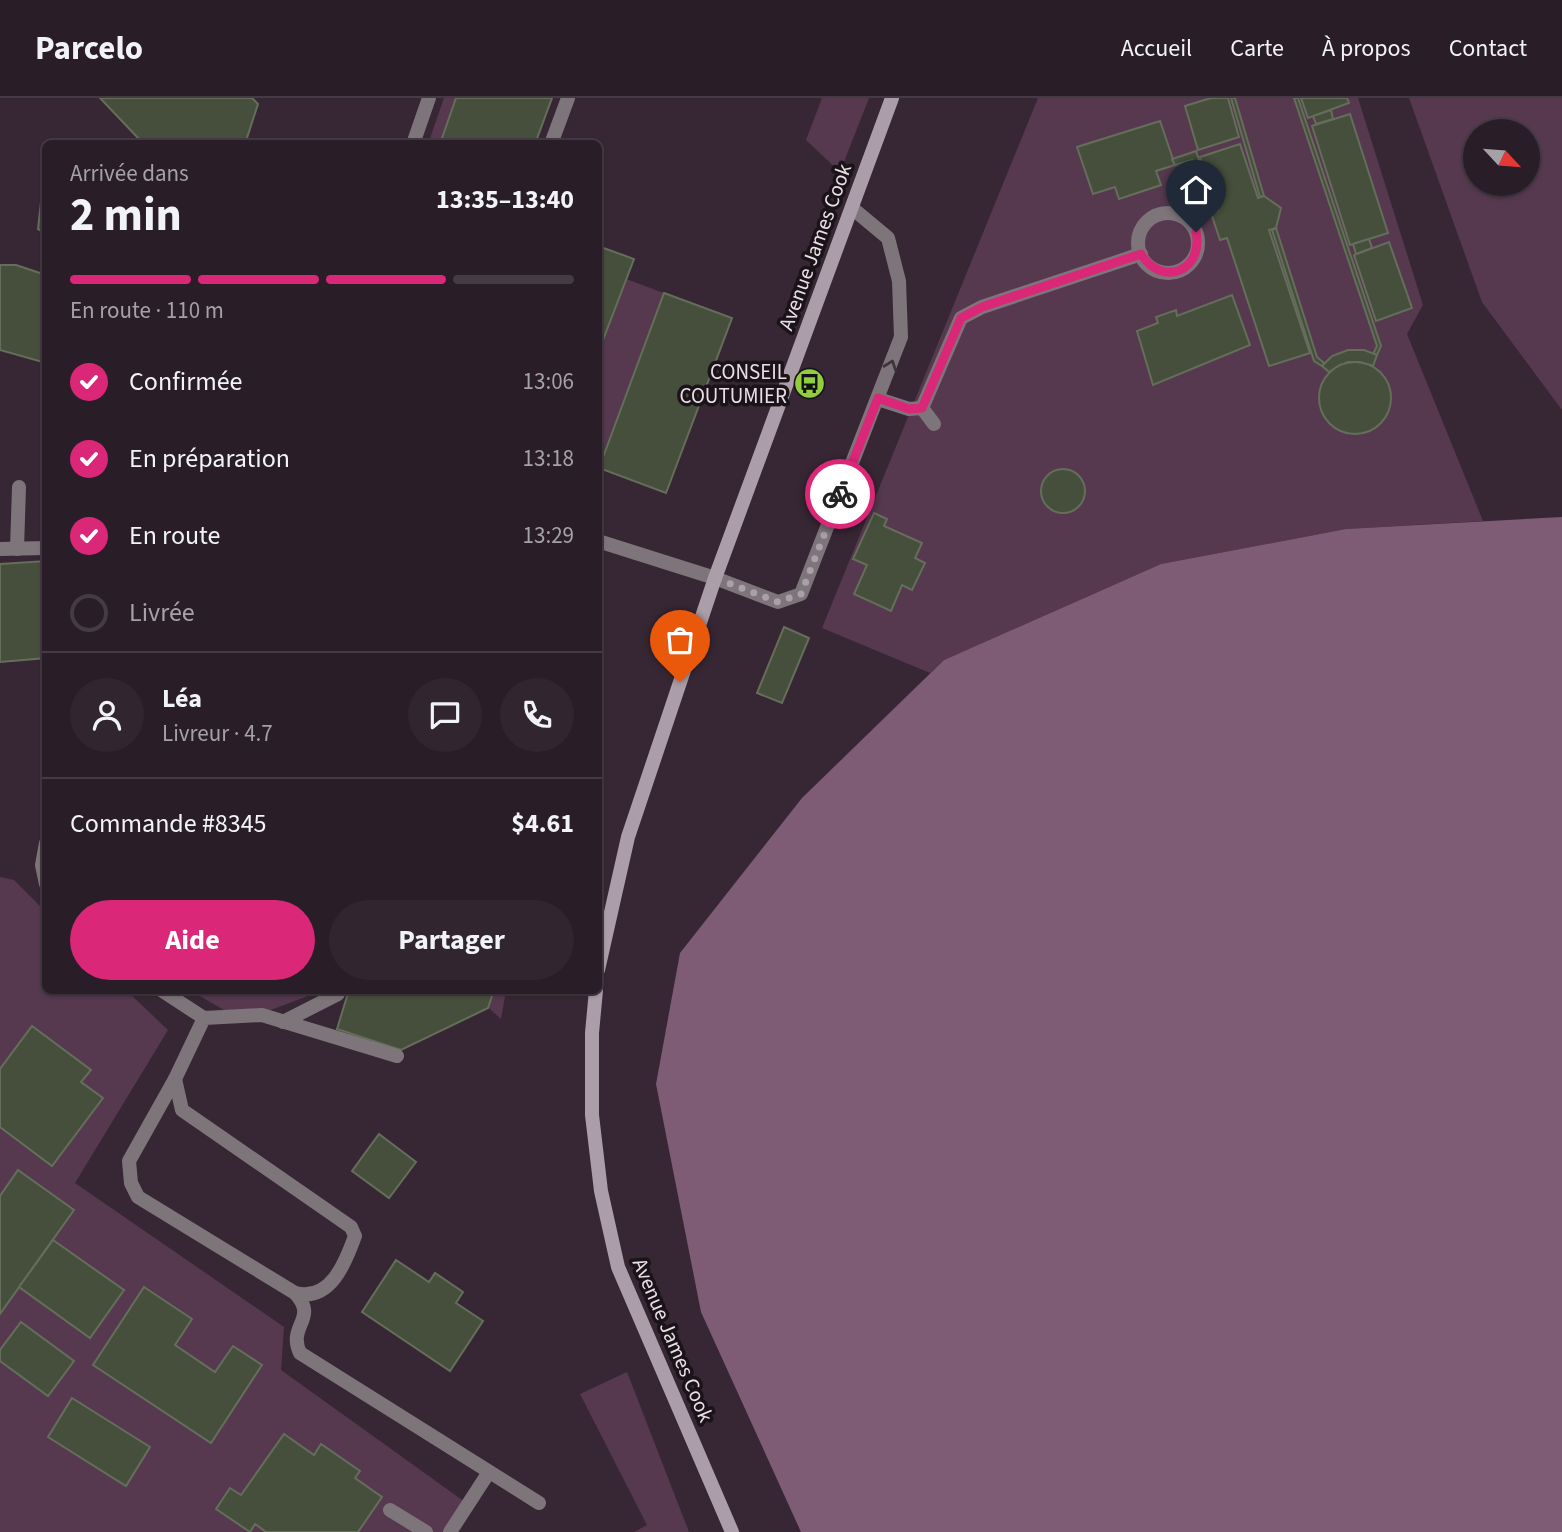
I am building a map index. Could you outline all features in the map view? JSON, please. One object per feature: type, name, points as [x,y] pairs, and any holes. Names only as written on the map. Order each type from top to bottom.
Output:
[{"type":"main road","name":"Avenue James Cook","points":[[602,952],[628,837],[715,578],[892,98]]},
{"type":"main road","name":"Avenue James Cook","points":[[596,994],[592,1032],[592,1115],[601,1191],[618,1267],[732,1532]]},
{"type":"street","points":[[414,140],[429,98]]},
{"type":"street","points":[[552,140],[568,98]]},
{"type":"street","points":[[602,542],[715,578],[778,602],[801,594],[901,337],[899,281],[888,238],[852,208]]},
{"type":"street","points":[[1176,213],[1192,223],[1196,232],[1197,252],[1184,268],[1175,272],[1154,269],[1146,263],[1141,254],[1140,236],[1149,220],[1157,215],[1176,213]]},
{"type":"street","points":[[922,408],[961,318],[982,307],[1141,254]]},
{"type":"street","points":[[878,398],[909,409],[922,408]]},
{"type":"street","points":[[922,408],[934,424]]},
{"type":"street","points":[[18,549],[19,487]]},
{"type":"street","points":[[0,549],[42,548]]},
{"type":"street","points":[[167,994],[204,1018],[262,1015],[397,1056]]},
{"type":"street","points":[[283,1021],[338,994]]},
{"type":"street","points":[[204,1018],[175,1079],[129,1161],[131,1183],[138,1196],[295,1293],[304,1303],[306,1313],[296,1338],[300,1353],[539,1503]]},
{"type":"street","points":[[175,1079],[182,1110],[351,1227],[355,1236],[331,1283],[318,1294],[307,1296],[295,1293]]},
{"type":"street","points":[[450,1532],[489,1472]]},
{"type":"street","points":[[390,1510],[426,1532]]},
{"type":"shaded area","points":[[444,98],[456,98],[441,140],[429,140]]},
{"type":"shaded area","points":[[822,98],[869,98],[840,172],[806,140]]},
{"type":"shaded area","points":[[1038,98],[1358,98],[1423,305],[1407,334],[1483,521],[1346,529],[1161,564],[944,660],[930,673],[822,628]]},
{"type":"shaded area","points":[[1409,98],[1562,98],[1562,410],[1482,302]]},
{"type":"shaded area","points":[[626,279],[664,293],[603,454],[602,454],[602,342]]},
{"type":"shaded area","points":[[1562,517],[1562,1532],[801,1532],[701,1312],[656,1084],[680,953],[802,798],[944,660],[1161,564],[1346,529]]},
{"type":"shaded area","points":[[0,877],[14,880],[42,908],[42,994],[130,994],[168,1030],[75,1183],[284,1327],[281,1370],[465,1502],[452,1532],[0,1532]]},
{"type":"shaded area","points":[[196,994],[313,994],[268,1011],[224,1010]]},
{"type":"shaded area","points":[[493,994],[505,994],[501,1019],[489,1008]]},
{"type":"shaded area","points":[[627,1372],[689,1532],[634,1532],[647,1525],[580,1394]]},
{"type":"building","points":[[100,98],[252,98],[258,104],[246,140],[139,139]]},
{"type":"building","points":[[456,98],[552,98],[536,140],[441,140]]},
{"type":"building","points":[[1211,98],[1228,98],[1239,137],[1198,150],[1185,106]]},
{"type":"building","points":[[1231,98],[1235,98],[1264,196],[1260,197]]},
{"type":"building","points":[[1294,98],[1298,98],[1381,346],[1377,355],[1373,354],[1377,346]]},
{"type":"building","points":[[1301,98],[1347,98],[1349,103],[1308,118]]},
{"type":"building","points":[[1331,110],[1333,119],[1316,124],[1313,116]]},
{"type":"building","points":[[1350,114],[1388,233],[1350,245],[1312,126]]},
{"type":"building","points":[[1160,121],[1175,165],[1156,171],[1161,185],[1119,199],[1115,187],[1093,194],[1077,147]]},
{"type":"building","points":[[1240,144],[1258,198],[1264,196],[1281,208],[1276,228],[1269,230],[1310,353],[1269,366],[1227,238],[1220,240],[1211,213],[1218,210],[1200,157]]},
{"type":"building","points":[[1196,151],[1217,211],[1211,213],[1192,160],[1175,165],[1172,159]]},
{"type":"building","points":[[42,193],[42,232],[38,229]]},
{"type":"building","points":[[1276,228],[1317,357],[1324,363],[1322,366],[1314,361],[1272,230]]},
{"type":"building","points":[[1369,239],[1372,248],[1356,254],[1353,244]]},
{"type":"building","points":[[1389,242],[1412,308],[1376,321],[1354,255]]},
{"type":"building","points":[[602,247],[634,259],[602,343]]},
{"type":"building","points":[[0,265],[16,265],[42,274],[42,362],[0,350]]},
{"type":"building","points":[[664,293],[732,318],[666,493],[602,469],[602,460]]},
{"type":"building","points":[[1232,295],[1250,345],[1153,385],[1137,331],[1158,323],[1156,317],[1176,310],[1177,316]]},
{"type":"building","points":[[1348,350],[1364,350],[1377,355],[1373,366],[1348,362],[1329,372],[1322,366],[1332,356]]},
{"type":"building","points":[[1362,362],[1381,372],[1389,384],[1389,412],[1381,424],[1369,432],[1348,434],[1329,424],[1321,412],[1319,391],[1329,372],[1341,364]]},
{"type":"building","points":[[1063,469],[1072,470],[1079,475],[1084,482],[1084,500],[1079,507],[1072,512],[1063,513],[1054,512],[1047,507],[1042,500],[1041,491],[1042,482],[1047,475],[1054,470]]},
{"type":"building","points":[[874,513],[887,519],[884,526],[922,543],[915,558],[925,563],[912,590],[902,585],[891,611],[854,594],[867,565],[853,559]]},
{"type":"building","points":[[42,561],[42,658],[0,662],[0,564]]},
{"type":"building","points":[[784,627],[809,638],[782,703],[757,693]]},
{"type":"building","points":[[348,994],[493,994],[488,1008],[401,1050],[337,1029]]},
{"type":"building","points":[[32,1026],[91,1070],[81,1082],[103,1098],[52,1166],[0,1127],[0,1069]]},
{"type":"building","points":[[379,1134],[416,1162],[389,1198],[352,1171]]},
{"type":"building","points":[[18,1170],[74,1210],[0,1314],[0,1196]]},
{"type":"building","points":[[53,1240],[124,1290],[90,1338],[19,1287]]},
{"type":"building","points":[[396,1260],[429,1282],[435,1273],[463,1292],[456,1303],[483,1321],[450,1371],[362,1312]]},
{"type":"building","points":[[144,1287],[192,1319],[175,1345],[215,1372],[233,1346],[262,1365],[211,1443],[93,1365]]},
{"type":"building","points":[[21,1322],[74,1361],[48,1396],[0,1361],[0,1350]]},
{"type":"building","points":[[72,1398],[150,1447],[126,1486],[48,1437]]},
{"type":"building","points":[[284,1434],[314,1455],[321,1444],[360,1471],[355,1478],[382,1497],[358,1532],[266,1532],[255,1524],[250,1532],[216,1509],[230,1488],[241,1495]]},
{"type":"way so far","points":[[680,682],[715,578],[778,602],[801,594],[840,494]]},
{"type":"place","name":"CONSEIL COUTUMIER","points":[[810,384]]},
{"type":"route","points":[[840,494],[878,398],[909,409],[922,408],[961,318],[982,307],[1141,254],[1146,263],[1154,269],[1175,272],[1192,261],[1197,252],[1196,232]]}]
